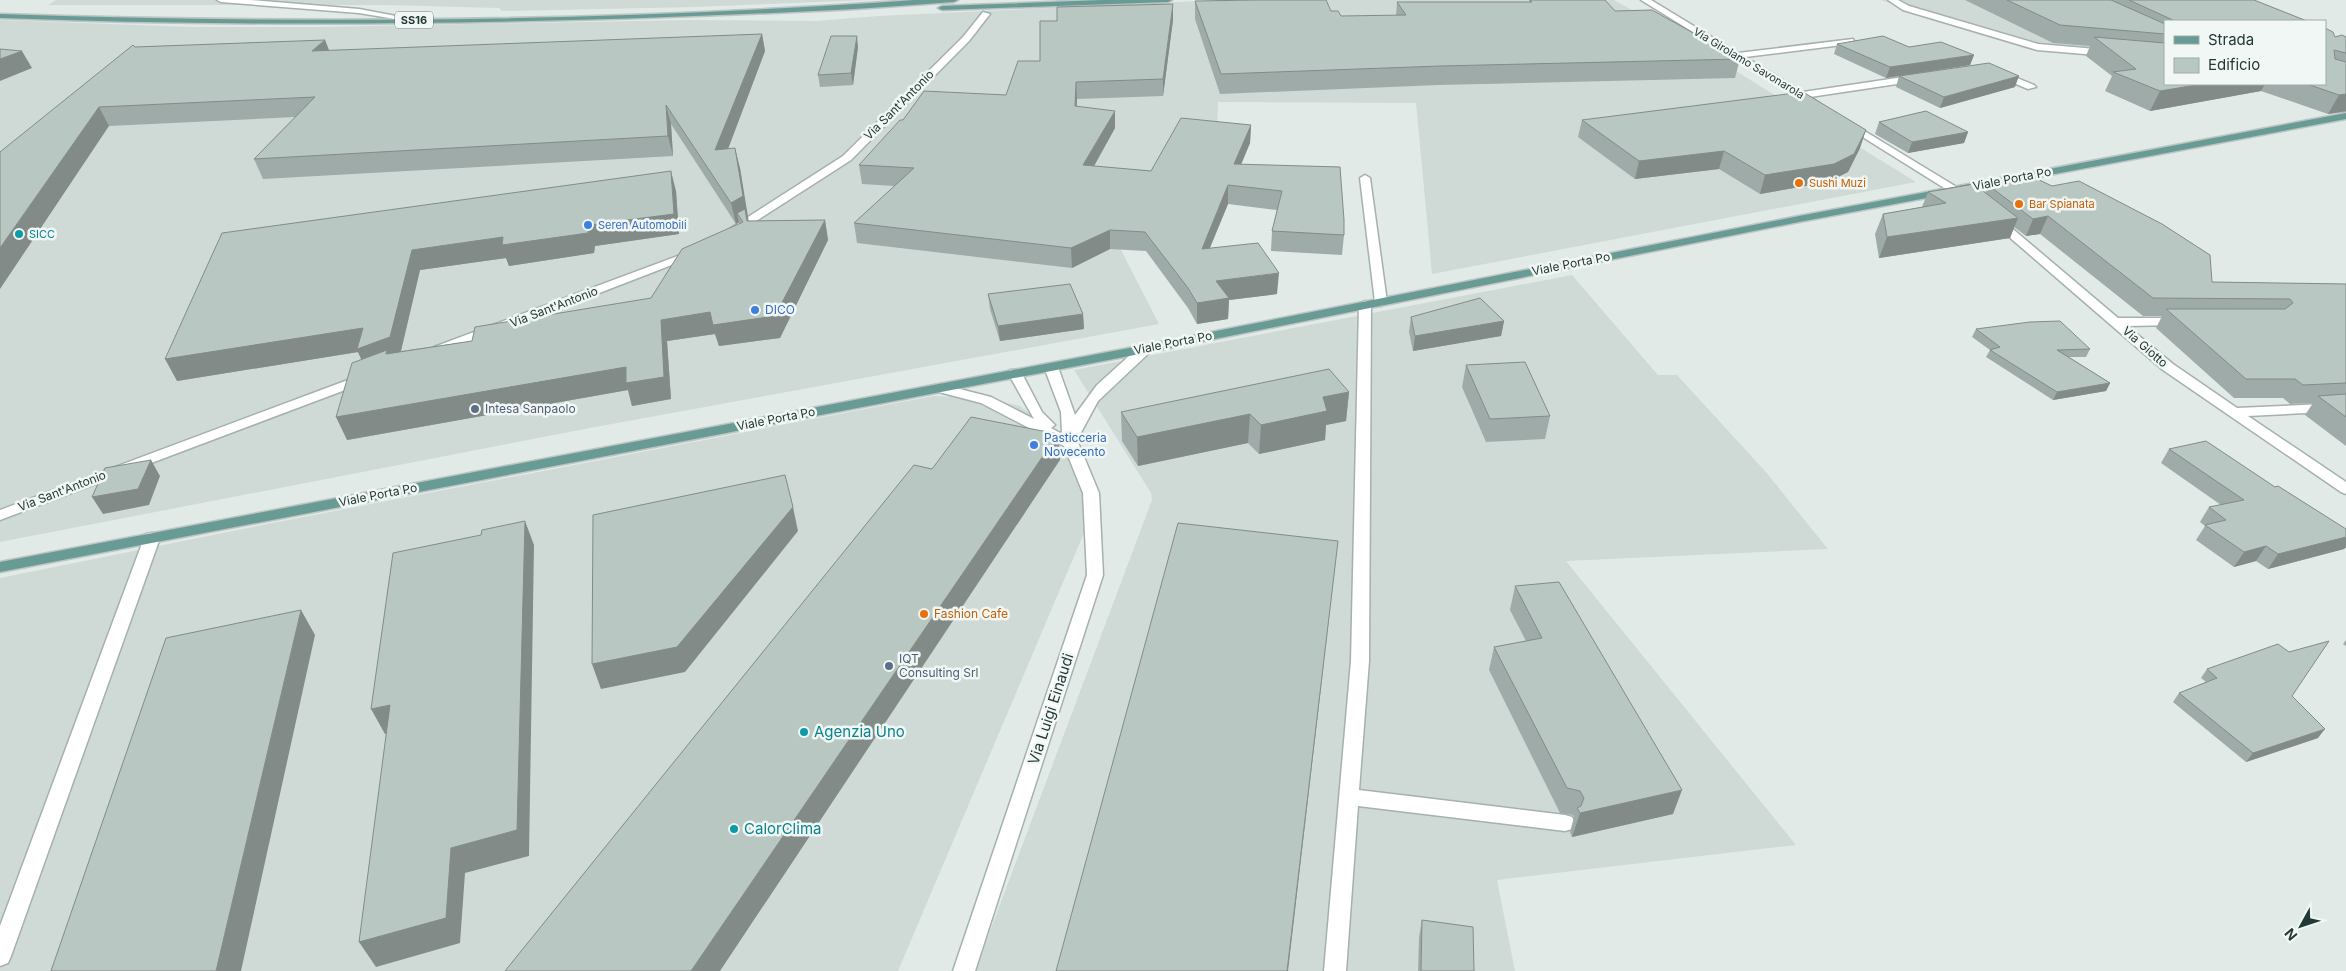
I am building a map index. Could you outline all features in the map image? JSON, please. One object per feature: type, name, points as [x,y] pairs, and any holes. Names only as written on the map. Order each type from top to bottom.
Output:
[{"type":"main road","name":"SS16","points":[[0,16],[212,22],[413,20],[637,16],[954,0]]},
{"type":"main road","name":"SS16","points":[[818,8],[975,8],[1168,0]]},
{"type":"main road","name":"Viale Porta Po","points":[[0,566],[1015,374],[1956,189],[2346,116]]},
{"type":"street","points":[[221,0],[359,11],[413,20]]},
{"type":"street","name":"Via Girolamo Savonarola","points":[[1644,0],[1826,110]]},
{"type":"street","points":[[1892,0],[1906,8],[2038,47],[2122,54]]},
{"type":"street","name":"Via Sant'Antonio","points":[[723,237],[754,220],[847,158],[966,39],[986,14]]},
{"type":"street","points":[[1736,56],[1850,41]]},
{"type":"street","points":[[1986,68],[2031,87]]},
{"type":"street","points":[[1802,96],[1928,77]]},
{"type":"street","points":[[1842,120],[1956,189]]},
{"type":"street","points":[[1335,971],[1360,661],[1373,303],[1365,178]]},
{"type":"street","name":"Via Giotto","points":[[1956,189],[2024,242],[2168,367],[2346,489]]},
{"type":"street","name":"Via Sant'Antonio","points":[[431,353],[683,258],[699,250]]},
{"type":"street","points":[[2116,322],[2195,321]]},
{"type":"street","points":[[940,388],[986,400],[1070,444],[1081,414],[1097,392],[1145,349]]},
{"type":"street","name":"Via Luigi Einaudi","points":[[964,971],[1095,575],[1091,493],[1070,444],[1068,412],[1051,367]]},
{"type":"street","name":"Via Sant'Antonio","points":[[0,515],[374,374]]},
{"type":"street","name":"Via Luigi Einaudi","points":[[1015,374],[1036,414],[1070,444]]},
{"type":"street","points":[[2234,412],[2346,407]]},
{"type":"street","points":[[0,956],[152,538]]},
{"type":"street","points":[[1349,797],[1565,823]]},
{"type":"shaded area","points":[[56,0],[869,0],[695,7],[502,11],[499,8],[386,5],[48,5]]},
{"type":"shaded area","points":[[1220,0],[1614,0],[1692,44],[1916,182],[1432,274],[1416,103],[1218,102],[1215,185],[1102,213],[1159,324],[590,428],[0,542],[0,20],[192,27],[318,27],[687,20],[816,21],[878,16]]},
{"type":"shaded area","points":[[1880,0],[2234,0],[2164,20],[2164,57],[2062,51]]},
{"type":"shaded area","points":[[1572,275],[1658,375],[1677,375],[1765,471],[1828,549],[1566,561],[1796,845],[1497,880],[1515,971],[975,971],[1152,500],[1151,493],[1074,370]]},
{"type":"shaded area","points":[[933,396],[986,398],[1020,406],[1064,440],[1098,500],[898,971],[0,971],[0,578],[267,524]]},
{"type":"building","points":[[1326,0],[1331,11],[1338,11],[1341,16],[1406,15],[1397,2],[1605,0],[1615,11],[1652,10],[1740,59],[1440,66],[1221,74],[1195,1]]},
{"type":"building","points":[[2007,0],[2111,0],[2164,24],[2164,34],[2060,25]]},
{"type":"building","points":[[2129,0],[2254,0],[2304,20],[2173,20]]},
{"type":"building","points":[[1173,4],[1163,79],[1076,82],[1075,106],[1115,111],[1083,165],[1151,171],[1181,118],[1251,125],[1234,164],[1340,167],[1344,235],[1272,231],[1282,191],[1228,185],[1202,249],[1258,243],[1279,273],[1216,281],[1229,298],[1197,303],[1188,288],[1145,232],[1110,230],[1071,248],[854,223],[914,168],[859,165],[900,120],[903,120],[924,91],[1006,95],[1018,61],[1040,61],[1040,21],[1057,21],[1057,7]]},
{"type":"building","points":[[2326,28],[2333,32],[2335,37],[2342,35],[2346,37],[2346,53],[2334,50],[2335,59],[2346,62],[2346,94],[2339,95],[2310,85],[2326,85]]},
{"type":"building","points":[[762,34],[715,150],[735,148],[743,196],[731,203],[666,105],[668,136],[254,159],[315,97],[99,107],[0,248],[0,152],[133,45],[135,47],[325,40],[312,51]]},
{"type":"building","points":[[831,36],[857,36],[851,73],[818,75]]},
{"type":"building","points":[[1883,36],[1909,47],[1941,42],[1974,55],[1890,67],[1837,44]]},
{"type":"building","points":[[2094,37],[2164,43],[2164,85],[2196,85],[2160,91],[2113,72],[2136,69]]},
{"type":"building","points":[[0,49],[22,51],[0,59]]},
{"type":"building","points":[[1989,63],[2019,76],[1944,97],[1899,76]]},
{"type":"building","points":[[1803,92],[1866,130],[1854,154],[1834,164],[1765,175],[1724,151],[1639,161],[1582,120]]},
{"type":"building","points":[[1926,111],[1968,132],[1912,142],[1879,122]]},
{"type":"building","points":[[671,171],[674,214],[589,225],[588,233],[502,245],[503,237],[412,250],[390,337],[357,349],[363,328],[165,359],[222,233]]},
{"type":"building","points":[[2033,177],[2052,186],[2079,181],[2162,224],[2210,255],[2212,282],[2346,284],[2346,383],[2303,385],[2295,379],[2246,379],[2166,309],[2285,309],[2293,303],[2290,299],[2153,298],[2048,216],[2033,219],[1988,185]]},
{"type":"building","points":[[1974,184],[2018,218],[1887,237],[1883,214],[1946,203],[1928,192]]},
{"type":"building","points":[[745,209],[747,221],[825,220],[775,316],[713,325],[710,312],[661,320],[664,377],[626,383],[626,367],[336,417],[352,363],[387,350],[386,354],[472,341],[475,327],[651,298],[682,249],[743,222],[737,213]]},
{"type":"building","points":[[1070,284],[1083,314],[998,326],[988,294]]},
{"type":"building","points":[[1480,298],[1504,321],[1415,336],[1411,317]]},
{"type":"building","points":[[2060,321],[2090,349],[2057,350],[2110,383],[2057,392],[1990,350],[2000,347],[1976,329],[2030,322]]},
{"type":"building","points":[[1525,362],[1550,416],[1490,419],[1466,365]]},
{"type":"building","points":[[1329,369],[1349,392],[1323,397],[1327,411],[1261,425],[1250,414],[1137,437],[1121,412]]},
{"type":"building","points":[[2346,394],[2346,417],[2318,396]]},
{"type":"building","points":[[971,417],[1058,434],[691,971],[505,971],[914,465],[932,469]]},
{"type":"building","points":[[2206,441],[2275,487],[2278,486],[2346,529],[2346,537],[2278,554],[2266,546],[2244,552],[2205,525],[2226,520],[2209,507],[2244,500],[2169,449]]},
{"type":"building","points":[[151,460],[138,489],[92,497],[105,468]]},
{"type":"building","points":[[785,475],[793,507],[677,647],[592,664],[593,515]]},
{"type":"building","points":[[525,521],[517,830],[451,848],[446,918],[359,942],[390,705],[371,709],[393,553],[481,535],[482,530]]},
{"type":"building","points":[[1178,523],[1338,541],[1287,971],[1056,971]]},
{"type":"building","points":[[1559,582],[1682,790],[1580,813],[1577,808],[1581,806],[1584,798],[1580,791],[1567,788],[1494,647],[1542,638],[1515,586]]},
{"type":"building","points":[[301,610],[216,971],[51,971],[166,638]]},
{"type":"building","points":[[2329,641],[2292,696],[2325,729],[2253,753],[2179,693],[2217,678],[2207,669],[2278,644],[2289,652]]},
{"type":"building","points":[[1422,920],[1473,927],[1474,971],[1421,971]]},
{"type":"place","name":"Sushi Muzi","points":[[1799,183]]},
{"type":"place","name":"Bar Spianata","points":[[2019,204]]},
{"type":"place","name":"Seren Automobili","points":[[588,225]]},
{"type":"place","name":"SICC","points":[[19,234]]},
{"type":"place","name":"DICO","points":[[755,310]]},
{"type":"place","name":"Intesa Sanpaolo","points":[[475,409]]},
{"type":"place","name":"Pasticceria Novecento","points":[[1034,445]]},
{"type":"place","name":"Fashion Cafe","points":[[924,614]]},
{"type":"place","name":"IQT Consulting Srl","points":[[889,666]]},
{"type":"place","name":"Agenzia Uno","points":[[804,732]]},
{"type":"place","name":"CalorClima","points":[[734,829]]}]
